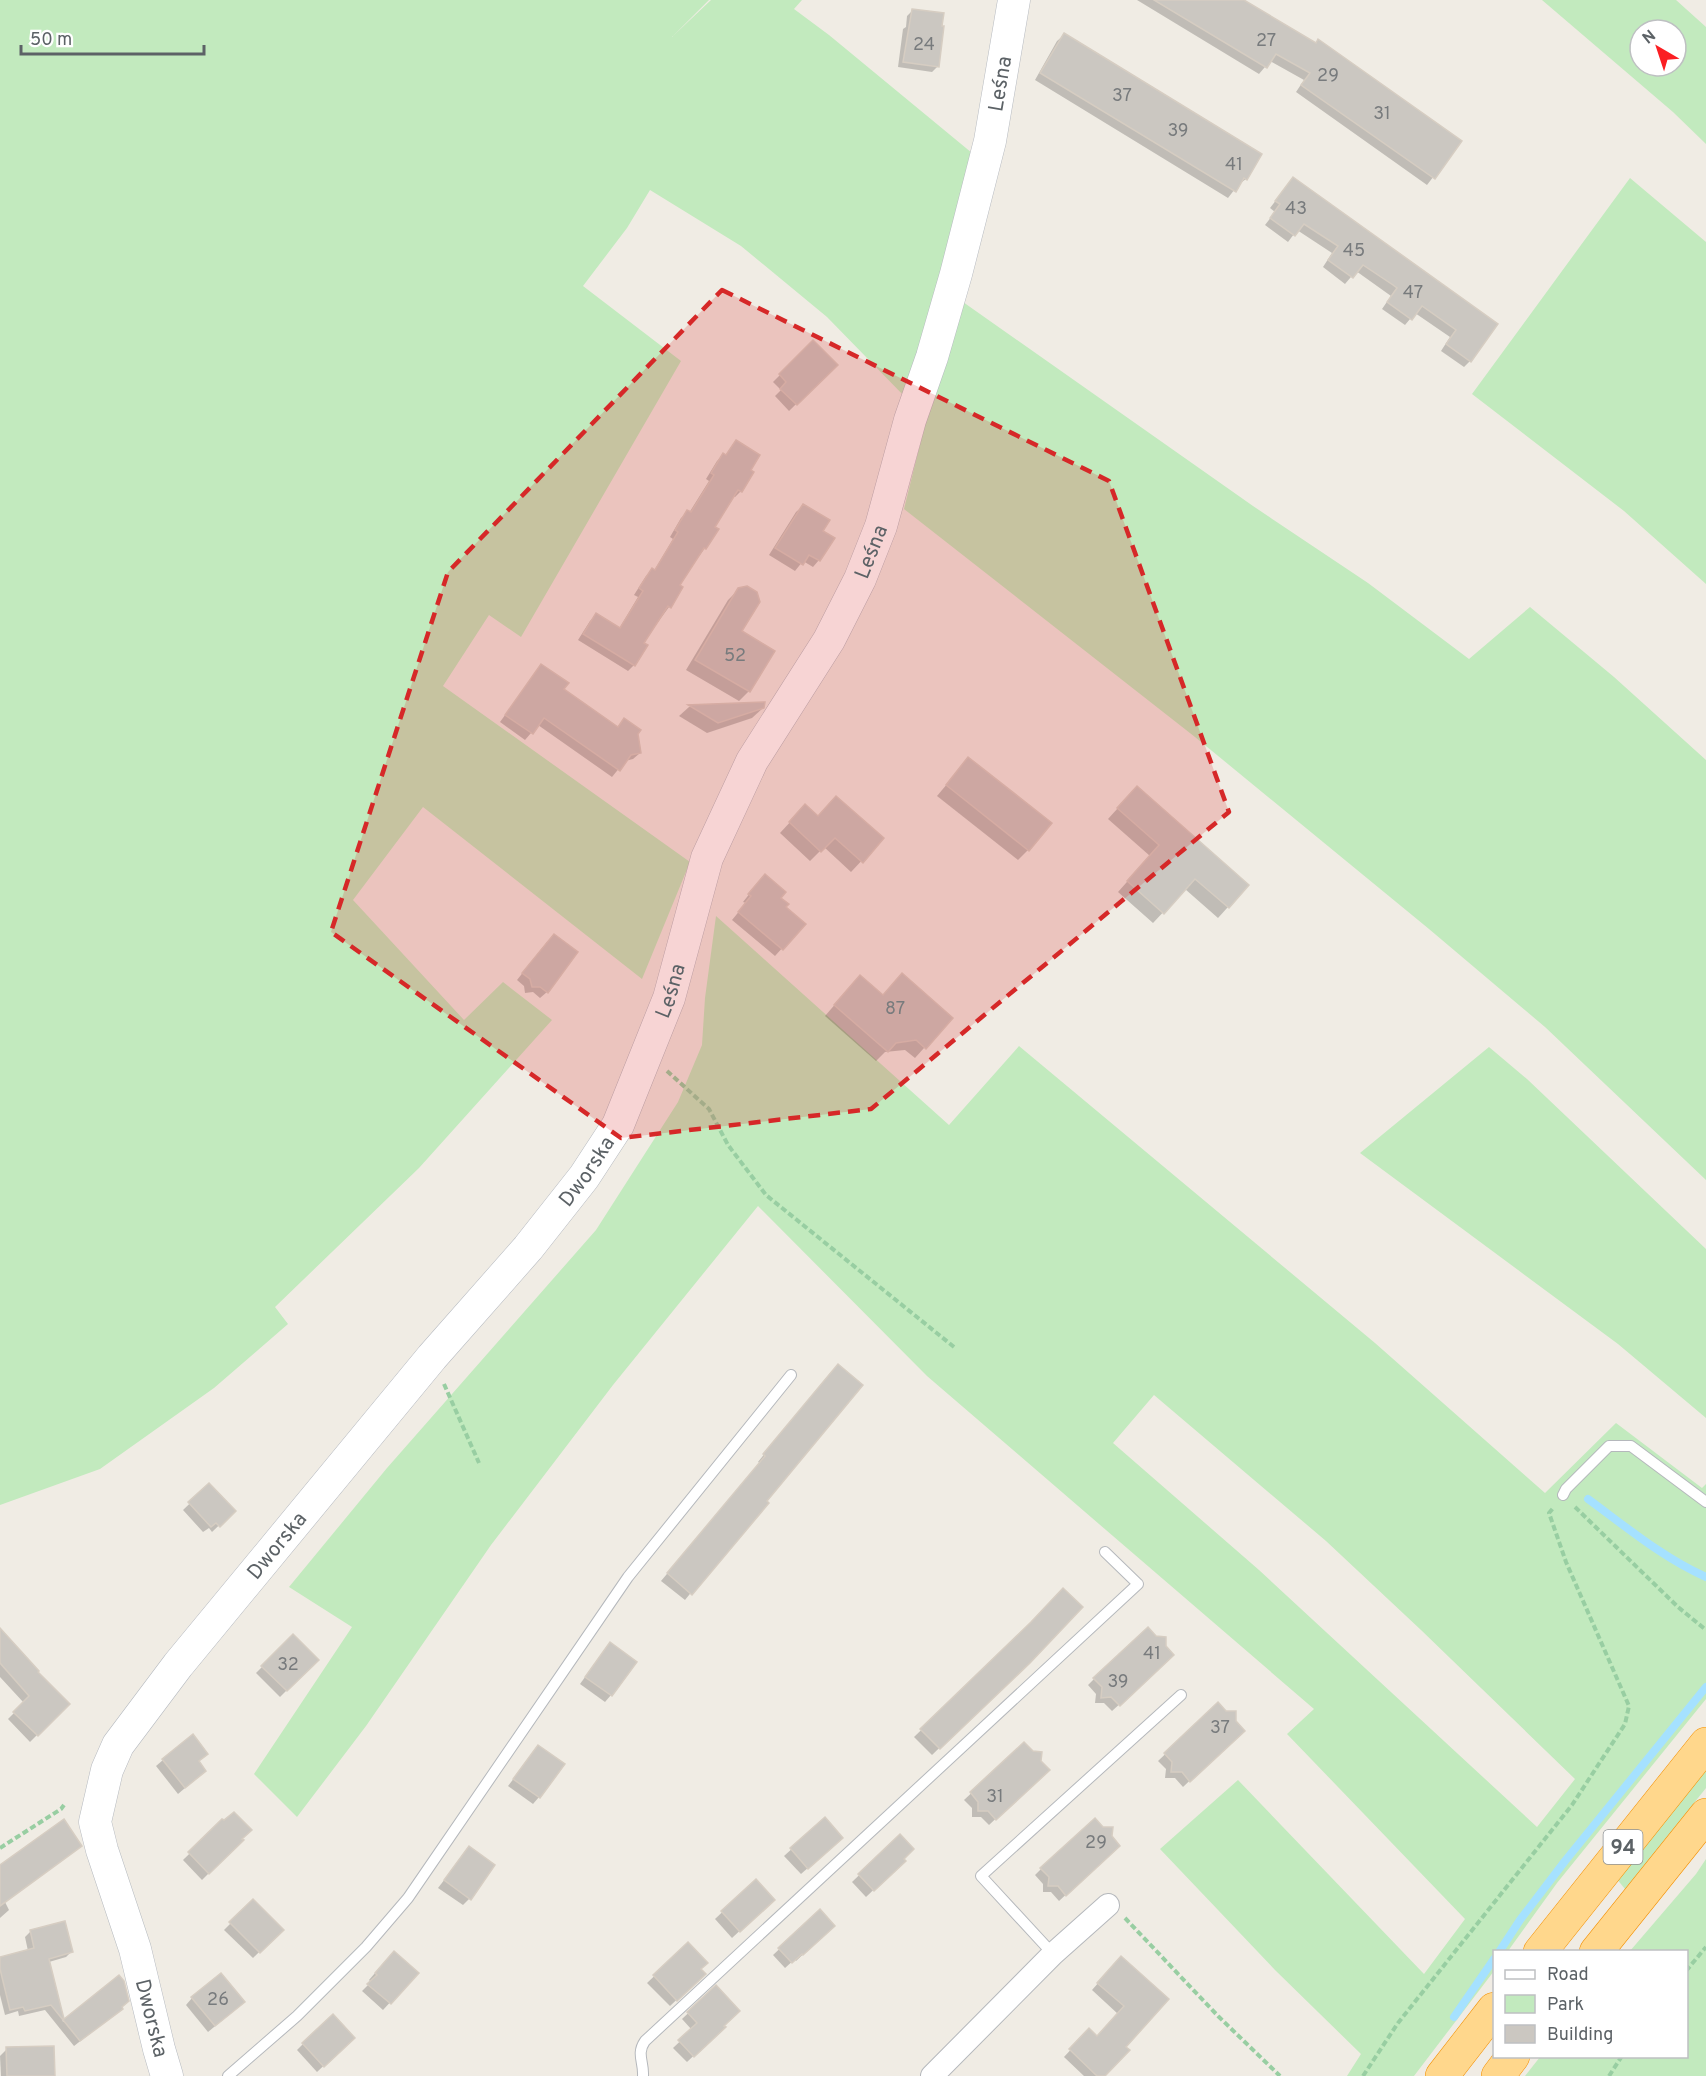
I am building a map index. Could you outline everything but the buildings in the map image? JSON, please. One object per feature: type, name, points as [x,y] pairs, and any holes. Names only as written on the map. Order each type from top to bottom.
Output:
[{"type":"highway","name":"94","points":[[1542,1950],[1706,1744]]},
{"type":"highway","name":"94","points":[[1598,1950],[1706,1815]]},
{"type":"highway","points":[[1442,2076],[1493,2010]]},
{"type":"highway","points":[[1497,2076],[1511,2058]]},
{"type":"street","name":"Leśna","points":[[644,1063],[669,998],[707,858],[753,761],[829,640],[860,579],[881,526],[910,420],[932,357],[956,274],[990,141],[1008,47],[1014,0]]},
{"type":"street","name":"Dworska","points":[[167,2076],[135,1949],[95,1822],[107,1770],[118,1745],[178,1665],[432,1357],[528,1248],[584,1177],[618,1125],[644,1063]]},
{"type":"street","points":[[932,2076],[1053,1954],[1108,1905]]},
{"type":"lane","points":[[228,2076],[305,2008],[366,1947],[408,1898],[628,1577],[790,1375]]},
{"type":"lane","points":[[1563,1495],[1566,1488],[1609,1446],[1630,1446],[1706,1502]]},
{"type":"lane","points":[[643,2076],[639,2054],[640,2047],[645,2042],[1138,1584],[1105,1552]]},
{"type":"lane","points":[[1053,1954],[981,1876],[1181,1695]]},
{"type":"path","points":[[644,1063],[710,1109],[728,1145],[766,1195],[954,1347]]},
{"type":"path","points":[[432,1357],[480,1463]]},
{"type":"path","points":[[1363,2076],[1398,2023],[1572,1805],[1625,1724],[1629,1706],[1566,1562],[1549,1514],[1563,1495],[1678,1608],[1706,1630]]},
{"type":"path","points":[[0,1848],[64,1805]]},
{"type":"path","points":[[1108,1905],[1126,1919],[1218,2016],[1280,2076]]},
{"type":"path","points":[[1688,1969],[1706,1947]]},
{"type":"path","points":[[1609,2076],[1621,2058]]},
{"type":"highlighted area","points":[[722,290],[1109,481],[1229,812],[871,1109],[621,1138],[331,932],[448,572]]},
{"type":"green space","points":[[0,0],[709,0],[672,37],[711,0],[802,0],[794,9],[972,153],[907,399],[827,317],[741,246],[650,190],[627,228],[583,286],[681,361],[521,637],[489,615],[443,686],[690,862],[642,979],[423,807],[353,900],[464,1020],[503,982],[552,1020],[419,1168],[275,1307],[288,1324],[214,1388],[100,1469],[0,1505]]},
{"type":"green space","points":[[1542,0],[1676,0],[1706,27],[1706,144],[1633,78],[1688,78],[1688,18],[1628,18],[1628,74]]},
{"type":"green space","points":[[1630,178],[1706,242],[1706,584],[1624,511],[1472,394]]},
{"type":"green space","points":[[963,302],[1253,506],[1368,583],[1469,659],[1530,607],[1614,677],[1706,760],[1706,1180],[1545,1027],[1429,929],[1195,737],[904,509],[930,404],[949,355]]},
{"type":"green space","points":[[716,916],[949,1125],[1019,1046],[1375,1343],[1545,1493],[1616,1423],[1702,1488],[1706,1484],[1706,1699],[1557,1883],[1509,1950],[1493,1950],[1493,1972],[1414,2076],[1347,2076],[1361,2054],[1275,1970],[1160,1849],[1238,1780],[1424,1974],[1465,1919],[1287,1734],[1314,1709],[927,1376],[758,1206],[613,1385],[491,1545],[366,1726],[297,1817],[254,1774],[352,1627],[289,1587],[387,1468],[596,1230],[678,1102],[702,1045],[705,998]],"holes":[[[1154,1395],[1326,1541],[1575,1779],[1537,1827],[1259,1570],[1113,1443]]]},
{"type":"green space","points":[[1489,1047],[1527,1079],[1706,1249],[1706,1418],[1618,1344],[1360,1153]]},
{"type":"green space","points":[[1706,1768],[1706,1788],[1625,1889],[1616,1878]]},
{"type":"green space","points":[[1706,1859],[1706,2076],[1525,2076],[1539,2058],[1688,2058],[1688,1950],[1631,1950],[1696,1874]]},
{"type":"waterway","points":[[1588,1499],[1660,1551],[1706,1577]]},
{"type":"waterway","points":[[1500,1950],[1565,1861],[1706,1687]]},
{"type":"waterway","points":[[1454,2017],[1493,1960]]}]
